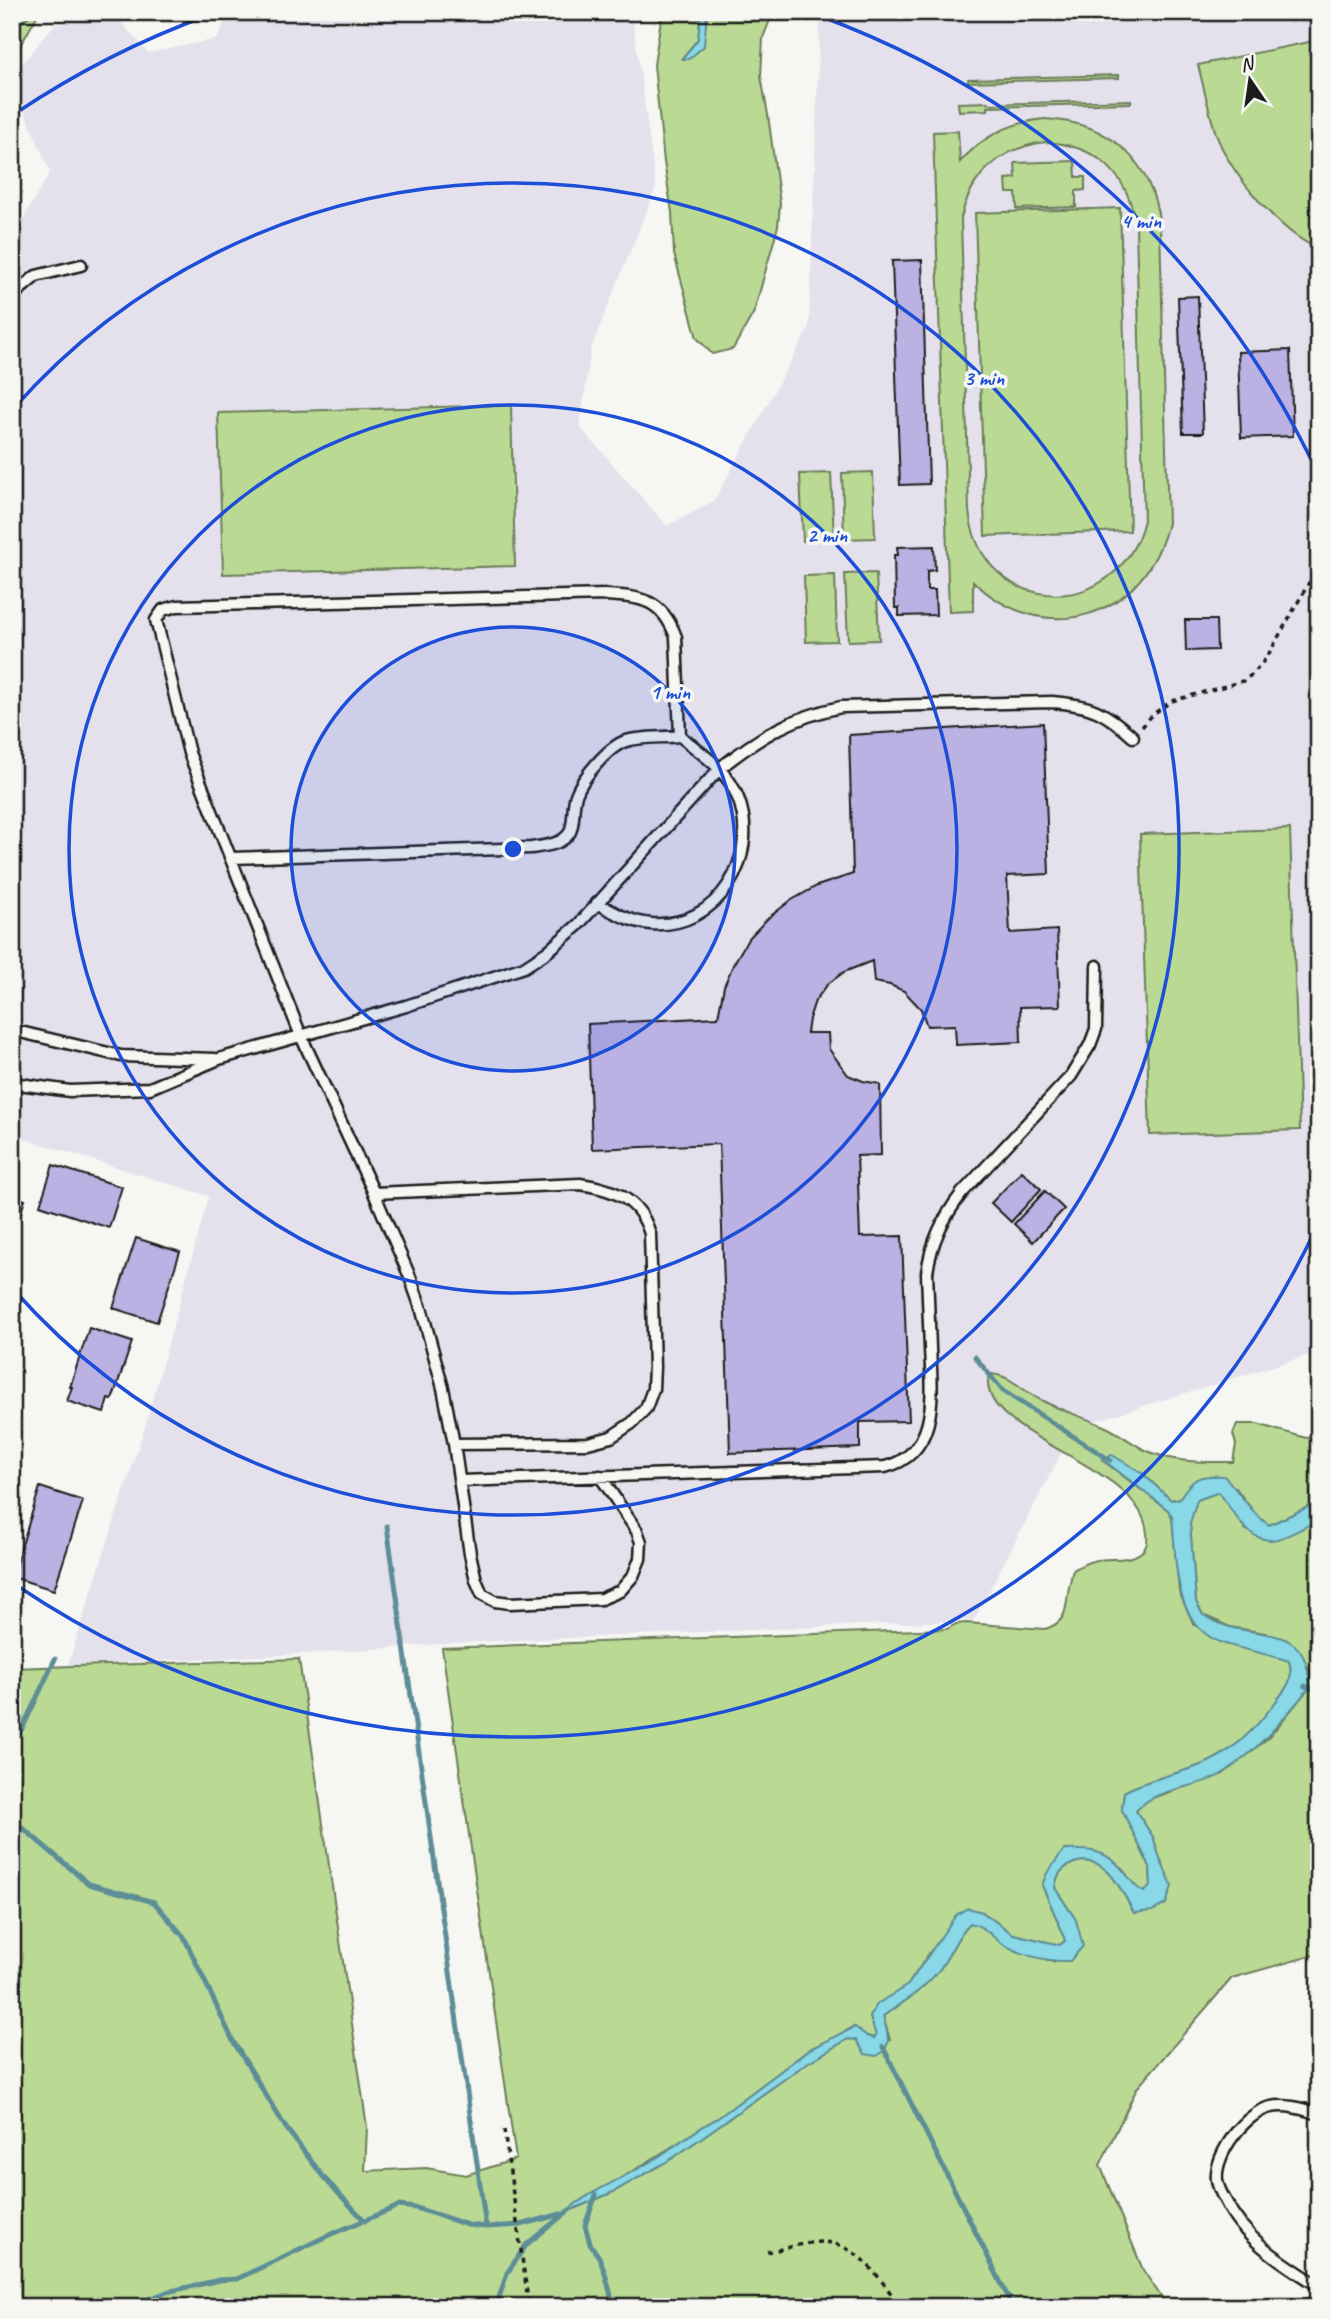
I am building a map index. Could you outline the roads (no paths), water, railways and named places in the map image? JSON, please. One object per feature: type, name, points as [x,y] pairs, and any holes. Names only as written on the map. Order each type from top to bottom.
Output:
[{"type":"lane","points":[[12,296],[36,276],[81,265]]},
{"type":"lane","points":[[600,1476],[641,1542],[640,1559],[633,1576],[620,1591],[601,1599],[510,1603],[495,1601],[482,1594],[475,1580],[454,1444],[426,1321],[374,1193],[301,1036],[190,753],[156,620],[163,610],[177,606],[605,595],[633,597],[650,602],[663,611],[671,622],[676,637],[680,736]]},
{"type":"lane","points":[[12,1083],[70,1091],[150,1088],[219,1059],[453,991],[524,967],[568,934],[720,768],[780,726],[811,713],[841,707],[1052,702],[1082,705],[1110,716],[1133,737]]},
{"type":"lane","points":[[231,858],[531,848],[550,845],[563,839],[569,832],[576,795],[584,779],[599,761],[625,741],[680,736],[720,768],[738,796],[746,825],[743,855],[731,883],[710,905],[683,919],[653,924],[623,918],[597,903]]},
{"type":"lane","points":[[460,1481],[885,1467],[910,1455],[924,1435],[932,1409],[927,1273],[930,1251],[948,1213],[962,1193],[1071,1076],[1083,1057],[1096,1029],[1097,966]]},
{"type":"lane","points":[[12,1030],[121,1056],[219,1059]]},
{"type":"lane","points":[[374,1193],[580,1184],[602,1187],[624,1198],[638,1207],[646,1219],[650,1234],[654,1367],[653,1390],[646,1408],[632,1423],[611,1437],[588,1443],[454,1444]]},
{"type":"lane","points":[[1319,2114],[1300,2108],[1271,2107],[1253,2115],[1224,2146],[1217,2179],[1225,2201],[1241,2226],[1272,2256],[1319,2286]]},
{"type":"water","points":[[701,12],[707,12],[704,46],[689,59],[682,59],[698,39]]},
{"type":"water","points":[[1112,1455],[1141,1472],[1171,1500],[1179,1499],[1197,1479],[1224,1476],[1256,1514],[1269,1525],[1319,1502],[1319,1520],[1288,1536],[1267,1540],[1250,1532],[1243,1525],[1219,1492],[1197,1500],[1190,1523],[1196,1602],[1203,1615],[1229,1627],[1287,1640],[1303,1656],[1310,1687],[1249,1754],[1225,1772],[1203,1782],[1155,1796],[1136,1811],[1153,1837],[1172,1886],[1166,1904],[1152,1911],[1134,1913],[1112,1876],[1104,1868],[1085,1861],[1070,1865],[1060,1872],[1055,1888],[1076,1920],[1083,1946],[1070,1961],[1021,1953],[1001,1943],[981,1927],[970,1923],[933,1977],[883,2016],[887,2043],[886,2048],[877,2056],[865,2054],[856,2040],[848,2039],[807,2063],[673,2158],[613,2192],[564,2213],[718,2118],[810,2049],[855,2027],[874,2038],[876,2035],[870,2017],[877,2004],[908,1985],[956,1915],[968,1908],[982,1912],[1013,1934],[1060,1945],[1065,1941],[1063,1933],[1042,1885],[1047,1873],[1064,1850],[1088,1850],[1102,1854],[1115,1862],[1140,1890],[1144,1892],[1151,1886],[1150,1867],[1122,1810],[1124,1792],[1201,1765],[1233,1747],[1259,1723],[1282,1693],[1290,1679],[1291,1668],[1289,1661],[1225,1644],[1208,1636],[1195,1623],[1180,1591],[1172,1516],[1168,1510],[1102,1459]]},
{"type":"waterway","points":[[975,1357],[1003,1391],[1110,1460]]},
{"type":"waterway","points":[[387,1526],[486,2227]]},
{"type":"waterway","points":[[12,1744],[23,1727],[55,1659]]},
{"type":"waterway","points":[[1305,1686],[1319,1691]]},
{"type":"waterway","points":[[12,1819],[89,1884],[154,1902],[184,1937],[233,2041],[286,2128],[325,2179],[365,2221]]},
{"type":"waterway","points":[[883,2047],[1013,2307]]},
{"type":"waterway","points":[[596,2195],[585,2225],[590,2244],[605,2273],[614,2307]]},
{"type":"waterway","points":[[127,2307],[167,2292],[219,2280],[237,2279],[329,2235],[399,2206],[416,2208],[468,2225],[486,2227],[521,2225],[561,2214]]},
{"type":"waterway","points":[[496,2307],[507,2273],[527,2244],[568,2211]]}]
